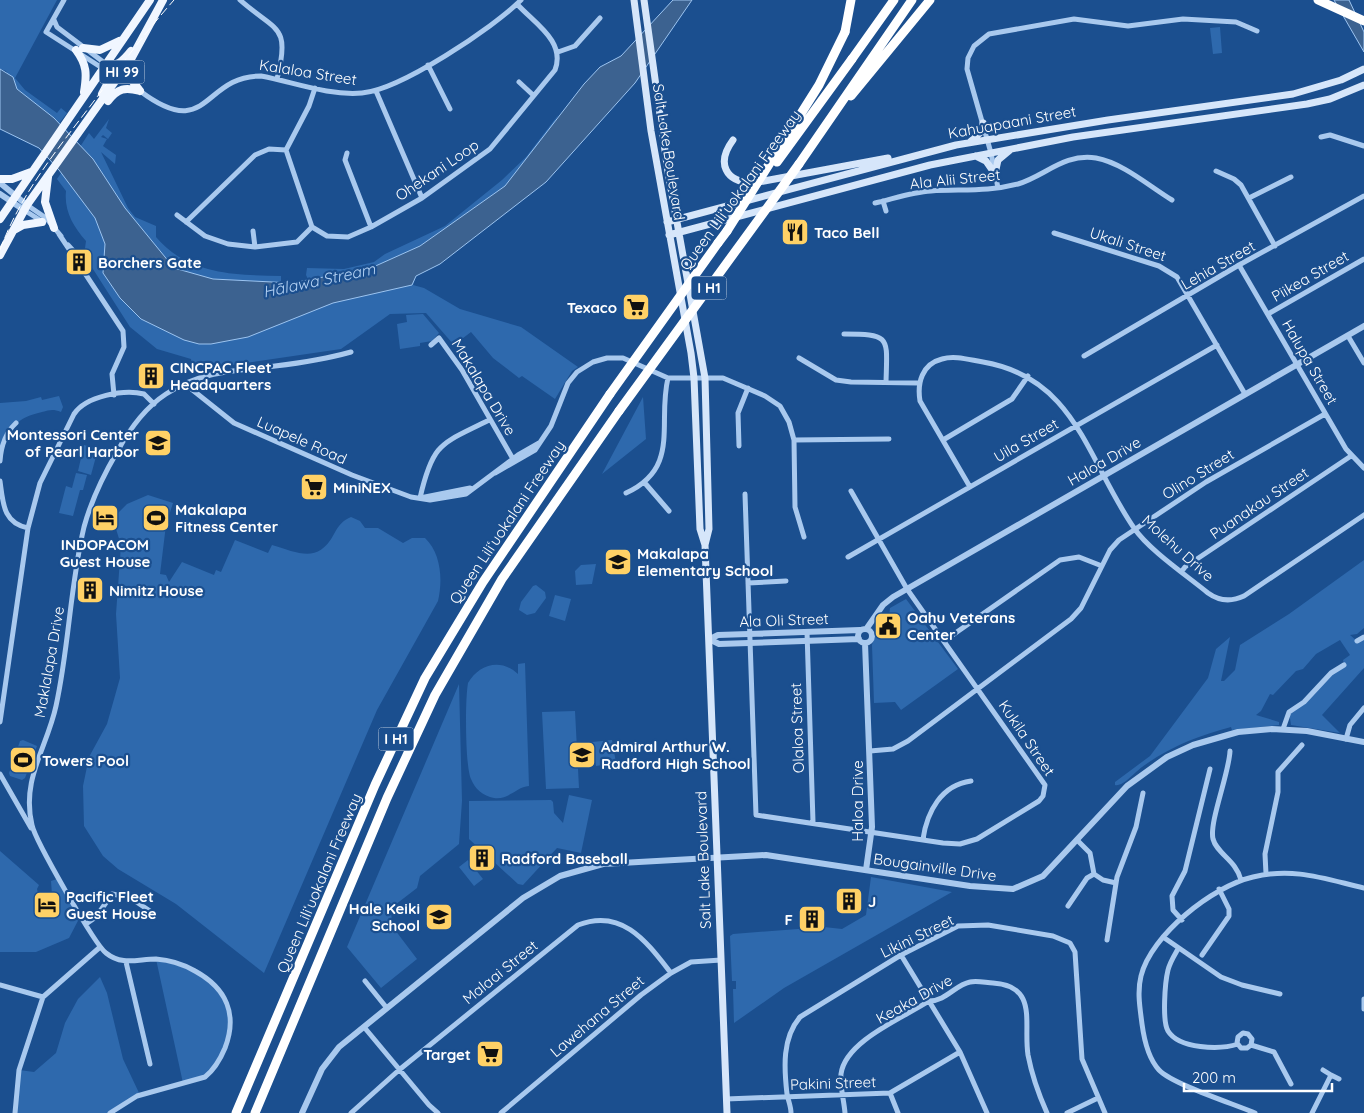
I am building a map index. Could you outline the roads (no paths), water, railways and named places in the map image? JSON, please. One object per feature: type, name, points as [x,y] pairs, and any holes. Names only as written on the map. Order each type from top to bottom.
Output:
[{"type":"highway","points":[[728,231],[819,85],[845,32],[851,0]]},
{"type":"highway","name":"Queen Liliʻuokalani Freeway","points":[[236,1113],[378,777],[425,678],[483,582],[610,394],[894,0]]},
{"type":"highway","name":"Queen Liliʻuokalani Freeway","points":[[255,1113],[387,798],[435,695],[502,579],[619,411],[860,79],[912,0]]},
{"type":"highway","points":[[860,79],[930,0]]},
{"type":"highway","points":[[1318,0],[1364,21]]},
{"type":"main road","name":"HI 99","points":[[0,219],[83,95],[150,0]]},
{"type":"main road","name":"HI 99","points":[[0,255],[26,207],[91,118],[131,59],[163,0]]},
{"type":"main road","name":"Salt Lake Boulevard","points":[[634,0],[644,80],[694,378],[700,529],[705,545],[728,1113]]},
{"type":"main road","name":"Salt Lake Boulevard","points":[[644,0],[652,66],[704,378],[709,529],[705,545]]},
{"type":"main road","points":[[98,108],[110,79],[104,66],[120,63],[143,35]]},
{"type":"main road","points":[[83,95],[86,70],[85,62],[79,49],[100,50],[121,40]]},
{"type":"main road","points":[[131,59],[128,75],[140,91]]},
{"type":"main road","name":"Kahuapaani Street","points":[[667,222],[919,154],[968,143],[1108,120],[1293,94],[1341,80],[1364,69]]},
{"type":"main road","name":"Kahuapaani Street","points":[[669,235],[930,165],[1083,136],[1307,104],[1330,99],[1364,85]]},
{"type":"main road","points":[[91,118],[118,90],[124,88],[140,91]]},
{"type":"main road","points":[[968,143],[979,135],[983,123]]},
{"type":"main road","points":[[734,140],[726,152],[724,166],[731,178],[743,183],[753,183],[870,160],[919,154]]},
{"type":"main road","points":[[995,174],[998,160],[1011,149]]},
{"type":"main road","points":[[975,156],[986,161],[995,174]]},
{"type":"main road","points":[[0,181],[31,172]]},
{"type":"main road","points":[[50,174],[46,202],[57,231]]},
{"type":"main road","points":[[12,232],[23,225],[42,222]]},
{"type":"street","points":[[64,0],[46,32],[102,61],[104,66]]},
{"type":"street","points":[[240,0],[268,20],[281,35],[283,55],[277,79]]},
{"type":"street","name":"Kalaloa Street","points":[[140,91],[162,107],[182,112],[202,106],[228,84],[242,78],[261,76],[353,94],[376,91],[428,65],[488,28],[521,0]]},
{"type":"street","points":[[517,4],[552,39],[558,52],[575,46],[600,18]]},
{"type":"street","points":[[998,188],[991,153],[967,69],[969,55],[974,46],[989,34],[1074,18],[1128,26],[1183,19],[1236,22],[1257,31]]},
{"type":"street","points":[[54,20],[57,28],[79,49]]},
{"type":"street","name":"Ohekani Loop","points":[[312,227],[334,238],[348,237],[371,227],[422,198],[490,148],[555,70],[558,62],[558,52]]},
{"type":"street","points":[[428,65],[450,109]]},
{"type":"street","points":[[519,82],[533,95]]},
{"type":"street","points":[[177,215],[205,236],[228,244],[255,247],[297,242],[312,227],[286,150],[309,106],[315,88]]},
{"type":"street","points":[[376,91],[422,198]]},
{"type":"street","points":[[1321,137],[1330,135],[1364,146]]},
{"type":"street","points":[[186,222],[255,155],[269,149],[286,150]]},
{"type":"street","points":[[347,153],[345,160],[371,227]]},
{"type":"street","name":"Ala Alii Street","points":[[875,203],[930,191],[980,191],[998,188],[1033,178],[1062,161],[1090,158],[1120,167],[1172,200]]},
{"type":"street","points":[[1216,171],[1237,182],[1250,198],[1276,246]]},
{"type":"street","points":[[1250,198],[1291,177]]},
{"type":"street","points":[[0,181],[12,199]]},
{"type":"street","points":[[0,194],[46,218],[57,231],[124,335],[123,351],[112,374],[114,395]]},
{"type":"street","name":"Lehia Street","points":[[1084,356],[1239,265],[1364,196]]},
{"type":"street","points":[[883,201],[886,211]]},
{"type":"street","points":[[26,207],[42,222],[57,231]]},
{"type":"street","points":[[253,231],[255,247]]},
{"type":"street","name":"Ukali Street","points":[[1054,234],[1162,268],[1177,277],[1245,394]]},
{"type":"street","name":"Piikea Street","points":[[1268,314],[1364,259]]},
{"type":"street","name":"Halupa Street","points":[[1239,265],[1324,414],[1351,456],[1364,468]]},
{"type":"street","name":"Haloa Drive","points":[[864,629],[883,605],[907,589],[1364,326]]},
{"type":"street","points":[[844,334],[876,335],[884,339],[887,350],[886,382]]},
{"type":"street","points":[[1348,336],[1364,363]]},
{"type":"street","name":"Makalapa Drive","points":[[431,345],[439,338],[462,370],[513,459]]},
{"type":"street","name":"Uila Street","points":[[848,557],[1217,345]]},
{"type":"street","name":"Maklalapa Drive","points":[[99,948],[34,833],[28,799],[32,774],[56,710],[80,547],[89,510],[101,481],[122,442],[154,404],[171,391],[222,371],[272,366],[351,352]]},
{"type":"street","name":"Molehu Drive","points":[[918,383],[930,364],[940,359],[951,357],[1000,365],[1028,376],[1051,393],[1075,426],[1135,529],[1214,597],[1231,600],[1240,598],[1364,515]]},
{"type":"street","name":"Luapele Road","points":[[185,384],[234,423],[352,475],[411,497],[420,498],[457,492],[477,486],[526,456],[539,443],[551,426],[568,383],[577,372],[588,364],[607,358],[624,358],[668,378],[723,378],[765,396],[780,406],[789,422],[794,440],[795,507],[804,538]]},
{"type":"street","points":[[799,358],[836,380],[918,383],[920,401],[970,487]]},
{"type":"street","points":[[943,440],[1012,399],[1028,376]]},
{"type":"street","points":[[626,493],[644,482],[659,464],[665,446],[664,397],[668,378]]},
{"type":"street","points":[[739,446],[738,413],[748,388]]},
{"type":"street","points":[[0,722],[28,528],[40,483],[77,408],[88,401],[114,395],[141,393],[154,404]]},
{"type":"street","name":"Olino Street","points":[[870,751],[893,749],[904,744],[1075,616],[1085,603],[1102,566],[1116,543],[1206,482],[1324,414]]},
{"type":"street","points":[[420,498],[435,451],[445,442],[490,420]]},
{"type":"street","points":[[0,461],[1,450],[7,434],[16,423]]},
{"type":"street","points":[[794,440],[889,439]]},
{"type":"street","name":"Luapele Road","points":[[496,473],[513,459],[539,443]]},
{"type":"street","name":"Puanakau Street","points":[[1182,571],[1351,456]]},
{"type":"street","points":[[0,481],[3,508],[7,516],[13,522],[28,528]]},
{"type":"street","points":[[644,482],[669,511]]},
{"type":"street","name":"Kukila Street","points":[[750,644],[756,815],[960,844],[977,838],[1039,801],[1044,794],[1042,780],[907,589],[851,491]]},
{"type":"street","points":[[745,494],[750,644]]},
{"type":"street","points":[[944,641],[1060,560],[1079,557],[1102,566]]},
{"type":"street","points":[[748,583],[786,581]]},
{"type":"street","points":[[864,629],[872,633],[872,638],[862,641],[864,629]]},
{"type":"street","name":"Ala Oli Street","points":[[709,639],[718,635],[864,629]]},
{"type":"street","name":"Olaloa Street","points":[[807,632],[813,822]]},
{"type":"street","points":[[1357,641],[1364,637]]},
{"type":"street","name":"Ala Oli Street","points":[[709,639],[719,644],[862,641]]},
{"type":"street","name":"Haloa Drive","points":[[862,641],[870,751],[872,832],[866,870]]},
{"type":"street","points":[[1283,729],[1289,712],[1303,703],[1331,673],[1344,665]]},
{"type":"street","points":[[1346,739],[1350,725],[1364,708]]},
{"type":"street","name":"Bougainville Drive","points":[[302,1113],[322,1069],[349,1037],[364,1027],[386,1007],[523,898],[548,882],[588,867],[619,861],[766,855],[992,889],[1021,886],[1043,876],[1127,786],[1167,757],[1193,745],[1224,735],[1249,730],[1283,729],[1314,732],[1364,743]]},
{"type":"street","points":[[1266,874],[1265,854],[1279,788],[1278,772],[1302,745]]},
{"type":"street","points":[[1230,751],[1229,766],[1213,837],[1218,848],[1236,866],[1241,880]]},
{"type":"street","points":[[1182,920],[1173,910],[1172,896],[1185,871],[1210,769]]},
{"type":"street","points":[[0,774],[34,833]]},
{"type":"street","points":[[923,839],[930,812],[939,799],[957,785],[971,781]]},
{"type":"street","points":[[1107,940],[1116,883],[1136,827],[1143,793]]},
{"type":"street","points":[[15,802],[23,802],[28,799]]},
{"type":"street","points":[[1077,840],[1089,852],[1094,874],[1116,883]]},
{"type":"street","points":[[1255,1113],[1169,1077],[1152,1061],[1144,1033],[1139,994],[1141,976],[1147,959],[1163,937],[1206,897],[1219,889],[1241,880],[1266,874],[1299,872],[1364,888]]},
{"type":"street","points":[[1068,906],[1087,878],[1094,874]]},
{"type":"street","points":[[1202,955],[1230,916],[1229,908],[1219,889]]},
{"type":"street","points":[[86,924],[96,916],[112,894],[129,897],[150,911]]},
{"type":"street","name":"Malaai Street","points":[[351,1113],[399,1070],[572,929],[586,922],[607,920],[621,923],[632,930],[671,973]]},
{"type":"street","name":"Likini Street","points":[[791,1113],[788,1097],[786,1048],[794,1024],[806,1012],[901,955],[958,926],[988,925],[1053,936],[1070,943],[1076,952],[1082,1059],[1105,1113]]},
{"type":"street","points":[[1163,937],[1226,980],[1280,994]]},
{"type":"street","points":[[15,1113],[19,1070],[43,997],[99,948],[111,957],[126,962],[156,959],[172,961],[205,977],[223,995],[227,1004],[231,1029],[219,1062],[204,1077],[137,1096],[110,1113]]},
{"type":"street","points":[[1178,949],[1171,962],[1167,976],[1165,1023],[1168,1032],[1175,1038],[1200,1047],[1228,1047],[1238,1044],[1245,1048],[1251,1045],[1274,1052],[1291,1084]]},
{"type":"street","points":[[901,955],[960,1052],[987,1113]]},
{"type":"street","name":"Lawehana Street","points":[[501,1113],[641,994],[671,973],[691,962],[721,960]]},
{"type":"street","points":[[126,962],[150,1064]]},
{"type":"street","points":[[365,981],[386,1007]]},
{"type":"street","name":"Keaka Drive","points":[[844,1113],[842,1068],[855,1047],[929,1001],[937,1001],[970,982],[1007,984],[1018,991],[1025,1003],[1028,1052],[1034,1084],[1048,1113]]},
{"type":"street","points":[[0,985],[43,997]]},
{"type":"street","points":[[1364,999],[1364,1009]]},
{"type":"street","points":[[364,1027],[399,1070],[438,1113]]},
{"type":"street","points":[[1238,1044],[1238,1036],[1245,1033],[1251,1037],[1251,1045]]},
{"type":"street","name":"Pakini Street","points":[[726,1098],[890,1094],[960,1052]]},
{"type":"street","points":[[1323,1070],[1339,1079]]},
{"type":"street","points":[[1312,1113],[1331,1075]]},
{"type":"street","points":[[890,1094],[898,1113]]},
{"type":"street","points":[[1068,1113],[1098,1098]]},
{"type":"water","name":"Hālawa Stream","points":[[673,0],[692,0],[635,83],[546,182],[440,264],[416,276],[412,285],[333,303],[248,337],[211,344],[199,344],[184,340],[141,319],[120,298],[103,273],[105,244],[95,218],[59,170],[39,148],[0,129],[0,69],[13,77],[17,89],[54,118],[93,159],[125,208],[174,268],[213,279],[292,283],[371,268],[420,246],[505,186],[584,84],[600,67],[621,56]]},
{"type":"water","points":[[1334,0],[1349,0],[1364,32],[1364,52]]},
{"type":"railway","points":[[0,250],[8,230],[40,174],[121,65],[174,0]]},
{"type":"place","name":"Taco Bell","points":[[795,232]]},
{"type":"place","name":"Borchers Gate","points":[[79,262]]},
{"type":"place","name":"Texaco","points":[[636,307]]},
{"type":"place","name":"CINCPAC Fleet Headquarters","points":[[151,376]]},
{"type":"place","name":"Montessori Center of Pearl Harbor","points":[[158,443]]},
{"type":"place","name":"MiniNEX","points":[[314,487]]},
{"type":"place","name":"INDOPACOM Guest House","points":[[105,518]]},
{"type":"place","name":"Makalapa Fitness Center","points":[[156,518]]},
{"type":"place","name":"Makalapa Elementary School","points":[[618,562]]},
{"type":"place","name":"Nimitz House","points":[[90,590]]},
{"type":"place","name":"Oahu Veterans Center","points":[[888,626]]},
{"type":"place","name":"Admiral Arthur W. Radford High School","points":[[582,755]]},
{"type":"place","name":"Towers Pool","points":[[23,760]]},
{"type":"place","name":"Radford Baseball","points":[[482,858]]},
{"type":"place","name":"J","points":[[849,901]]},
{"type":"place","name":"Pacific Fleet Guest House","points":[[47,905]]},
{"type":"place","name":"Hale Keiki School","points":[[439,917]]},
{"type":"place","name":"F","points":[[812,919]]},
{"type":"place","name":"Target","points":[[490,1054]]}]
